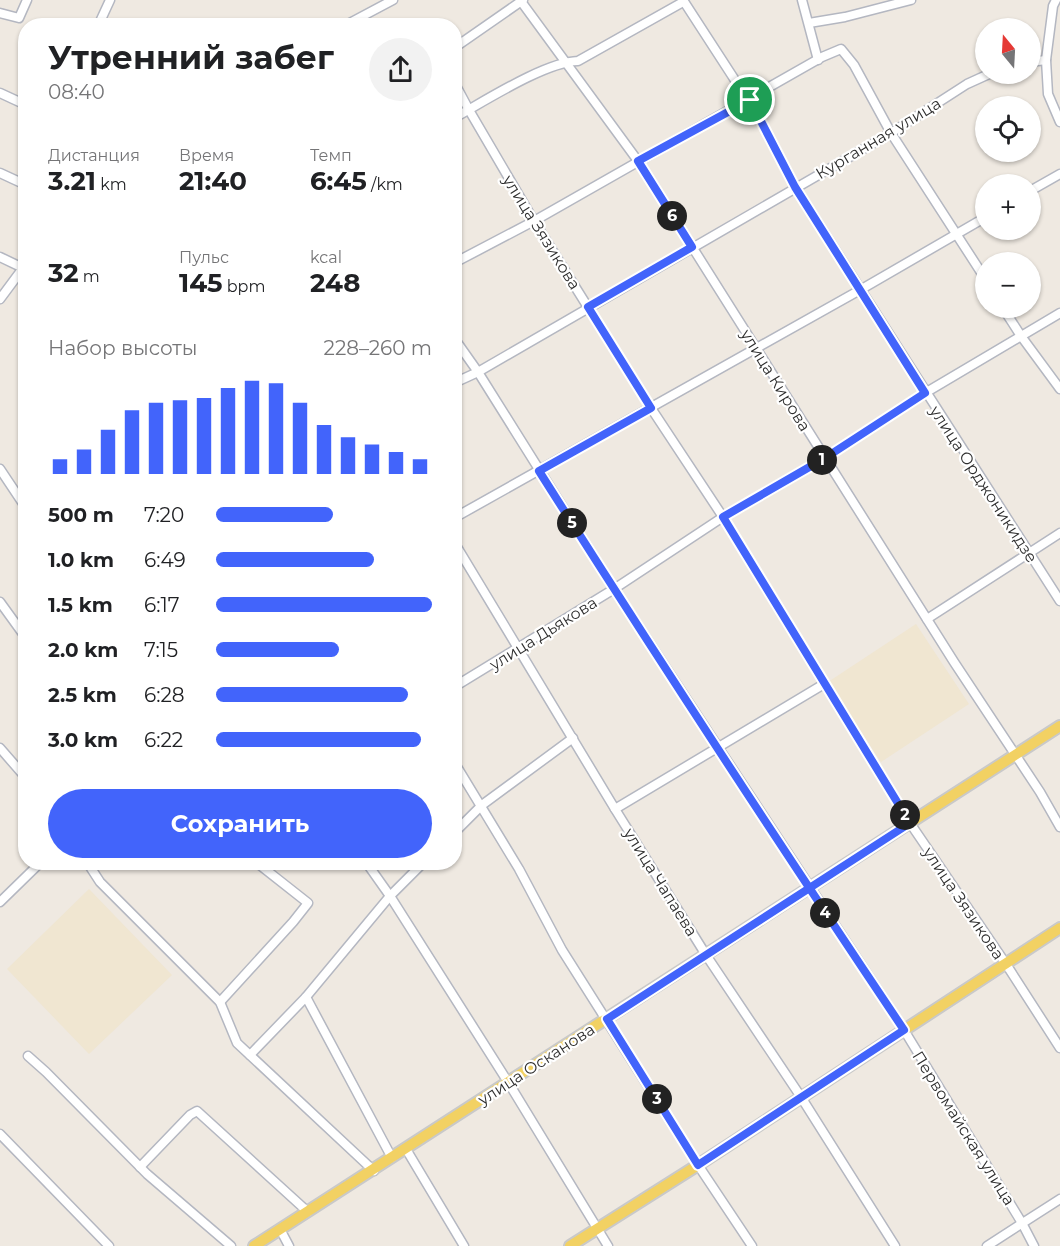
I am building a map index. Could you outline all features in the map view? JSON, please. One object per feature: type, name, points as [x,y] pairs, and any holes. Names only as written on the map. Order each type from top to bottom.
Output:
[{"type":"main road","name":"улица Осканова","points":[[254,1246],[374,1171],[1060,726]]},
{"type":"main road","points":[[570,1246],[1060,928]]},
{"type":"street","points":[[0,13],[19,18],[27,0]]},
{"type":"street","points":[[102,18],[110,0]]},
{"type":"street","points":[[359,18],[393,0]]},
{"type":"street","points":[[462,42],[521,0]]},
{"type":"street","name":"улица Кирова","points":[[521,0],[638,161],[927,619],[1016,754],[1060,827]]},
{"type":"street","points":[[802,0],[818,60]]},
{"type":"street","points":[[809,23],[845,17],[910,0]]},
{"type":"street","points":[[462,114],[546,69],[566,62],[578,61],[683,1]]},
{"type":"street","name":"улица Орджоникидзе","points":[[683,1],[750,100],[795,187],[1060,601]]},
{"type":"street","points":[[1052,2],[1046,60],[1048,94],[1060,122]]},
{"type":"street","points":[[462,259],[841,49],[854,65],[891,133],[975,263]]},
{"type":"street","points":[[1041,61],[1046,60]]},
{"type":"street","name":"Курганная улица","points":[[462,379],[891,133],[975,80]]},
{"type":"street","points":[[0,93],[18,101]]},
{"type":"street","name":"улица Зязикова","points":[[462,97],[534,221],[651,408],[723,517],[910,823],[1060,1048]]},
{"type":"street","points":[[0,173],[18,181]]},
{"type":"street","points":[[1041,185],[1060,174]]},
{"type":"street","points":[[462,514],[975,223]]},
{"type":"street","points":[[0,256],[18,264]]},
{"type":"street","points":[[0,299],[18,274]]},
{"type":"street","name":"улица Дьякова","points":[[462,682],[614,589],[723,517],[825,458],[925,393],[1060,313]]},
{"type":"street","points":[[1009,318],[1060,389]]},
{"type":"street","name":"Первомайская улица","points":[[462,349],[614,589],[904,1030],[1034,1246]]},
{"type":"street","points":[[0,469],[18,496]]},
{"type":"street","points":[[927,619],[1060,534]]},
{"type":"street","name":"улица Чапаева","points":[[462,555],[706,955],[895,1246]]},
{"type":"street","points":[[0,602],[18,627]]},
{"type":"street","points":[[615,809],[824,684]]},
{"type":"street","points":[[462,825],[482,805],[573,738]]},
{"type":"street","points":[[0,748],[18,769]]},
{"type":"street","points":[[462,774],[482,805],[562,950],[752,1246]]},
{"type":"street","points":[[0,902],[33,870]]},
{"type":"street","points":[[92,870],[100,882],[220,1002],[237,1043],[374,1171]]},
{"type":"street","points":[[220,1002],[308,903],[266,870]]},
{"type":"street","points":[[372,870],[508,1082],[608,1246]]},
{"type":"street","points":[[250,1055],[306,997],[390,896],[416,870]]},
{"type":"street","points":[[306,997],[392,1158]]},
{"type":"street","points":[[28,1056],[140,1167],[231,1246]]},
{"type":"street","points":[[140,1167],[190,1115],[197,1111],[308,1212]]},
{"type":"street","points":[[0,1134],[110,1246]]},
{"type":"street","points":[[406,1149],[464,1246]]},
{"type":"street","points":[[987,1246],[1060,1199]]},
{"type":"street","points":[[280,1229],[290,1246]]},
{"type":"shaded area","points":[[916,624],[969,704],[881,762],[828,682]]},
{"type":"shaded area","points":[[89,889],[172,975],[89,1054],[7,969]]},
{"type":"route","points":[[750,100],[638,161],[692,247],[588,307],[651,408],[539,471],[809,888],[904,1030],[698,1165],[607,1019],[809,888],[860,856],[910,823],[723,517],[825,458],[925,393],[795,187],[750,100]]}]
